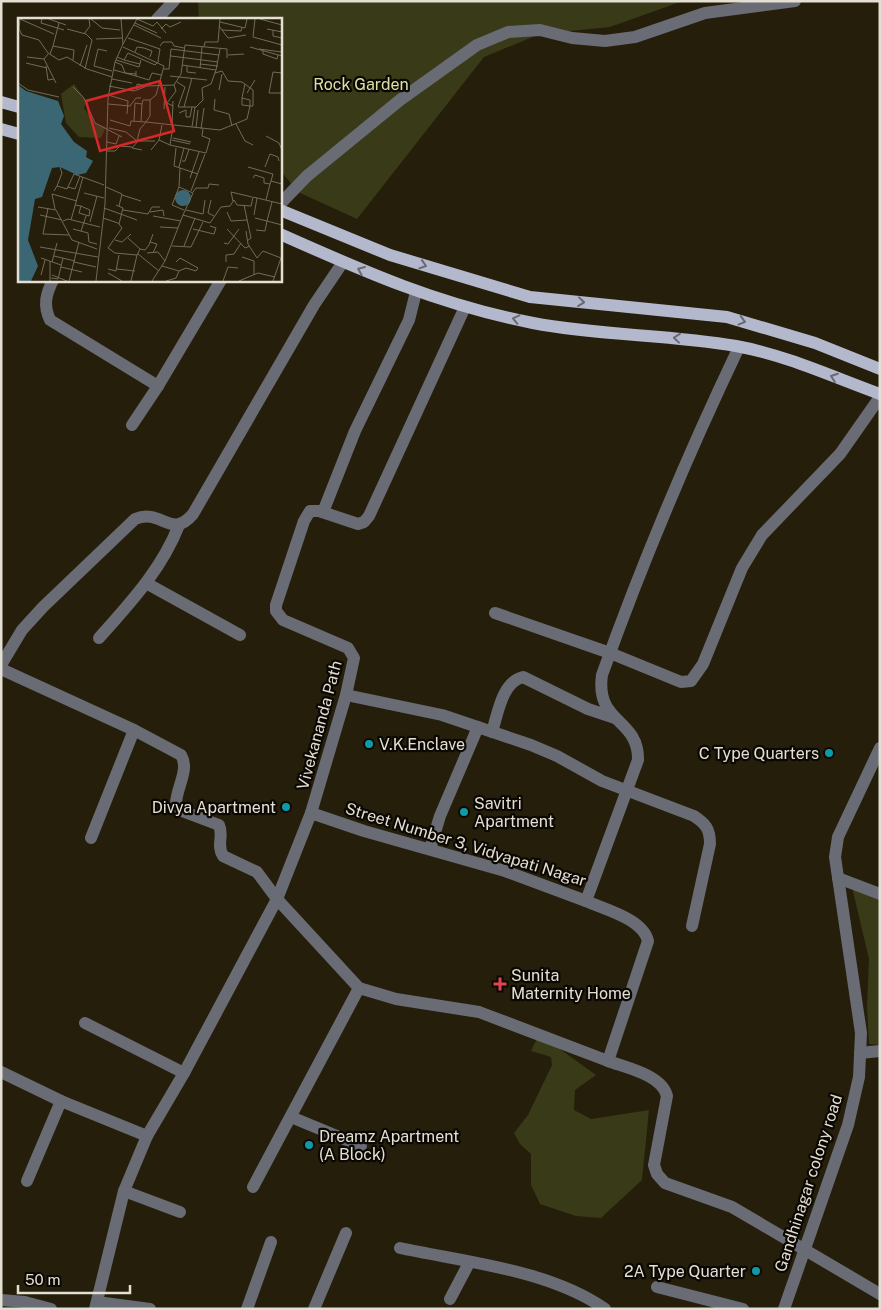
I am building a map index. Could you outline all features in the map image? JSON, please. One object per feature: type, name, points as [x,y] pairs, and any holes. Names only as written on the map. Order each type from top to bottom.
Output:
[{"type":"main road","points":[[1,102],[18,107]]},
{"type":"main road","points":[[1,129],[18,134]]},
{"type":"main road","points":[[281,210],[390,255],[530,297],[727,317],[815,343],[880,369]]},
{"type":"main road","points":[[281,234],[416,292],[465,307],[570,329],[710,342],[738,347],[773,355],[880,395]]},
{"type":"street","points":[[158,18],[174,1]]},
{"type":"street","points":[[281,203],[307,176],[400,100],[477,45],[508,32],[540,30],[572,38],[605,40],[635,37],[705,13],[795,1]]},
{"type":"street","points":[[1,665],[22,630],[43,607],[135,519],[145,515],[179,525],[187,522],[314,305],[343,262]]},
{"type":"street","points":[[53,281],[46,300],[46,310],[50,320],[158,386]]},
{"type":"street","points":[[132,425],[158,386],[220,281]]},
{"type":"street","points":[[416,292],[409,320],[355,431],[323,512],[358,524],[364,522],[369,516],[465,307]]},
{"type":"street","name":"Street Number 3, Vidyapati Nagar","points":[[311,813],[505,871],[586,901],[638,760],[638,748],[635,739],[602,701],[600,690],[602,675],[695,440],[738,347]]},
{"type":"street","points":[[495,613],[610,653],[681,682],[691,681],[703,664],[742,568],[762,535],[840,454],[880,395]]},
{"type":"street","name":"Vivekananda Path","points":[[96,1305],[124,1191],[147,1136],[184,1073],[277,899],[311,813],[346,695],[353,666],[353,653],[341,644],[283,620],[276,611],[276,605],[306,516],[313,510],[323,512]]},
{"type":"street","points":[[99,638],[146,583],[167,553],[179,525]]},
{"type":"street","points":[[146,583],[240,635]]},
{"type":"street","points":[[1,669],[134,730],[181,755],[185,762],[176,793],[176,804],[182,811],[219,825],[222,831],[218,844],[223,856],[257,872],[277,899],[359,988],[396,999],[479,1012],[656,1080],[665,1087],[667,1096],[654,1165],[657,1174],[665,1183],[732,1207],[803,1251],[880,1294]]},
{"type":"street","points":[[492,732],[505,692],[516,678],[523,677],[588,709],[616,718]]},
{"type":"street","points":[[346,695],[406,707],[492,732],[558,756],[596,778],[694,816],[706,824],[710,832],[710,844],[692,926]]},
{"type":"street","points":[[430,849],[440,816],[478,727]]},
{"type":"street","points":[[91,838],[134,730]]},
{"type":"street","name":"Gandhinagar colony road","points":[[784,1309],[848,1125],[859,1077],[861,1033],[835,857],[838,837],[880,748]]},
{"type":"street","points":[[838,878],[880,894]]},
{"type":"street","points":[[586,901],[637,925],[646,932],[648,941],[608,1061]]},
{"type":"street","points":[[253,1186],[359,988]]},
{"type":"street","points":[[85,1023],[184,1073]]},
{"type":"street","points":[[860,1053],[880,1051]]},
{"type":"street","points":[[1,1072],[61,1101],[147,1136]]},
{"type":"street","points":[[27,1181],[61,1101]]},
{"type":"street","points":[[291,1117],[361,1146]]},
{"type":"street","points":[[124,1191],[180,1212]]},
{"type":"street","points":[[314,1309],[346,1233]]},
{"type":"street","points":[[246,1309],[271,1242]]},
{"type":"street","points":[[400,1248],[552,1282],[604,1309]]},
{"type":"street","points":[[450,1299],[469,1263]]},
{"type":"street","points":[[657,1287],[743,1309]]},
{"type":"street","points":[[1,1300],[25,1302],[51,1309]]},
{"type":"street","points":[[96,1305],[150,1309]]},
{"type":"green space","name":"Rock Garden","points":[[198,1],[683,1],[610,27],[540,34],[484,57],[357,219],[298,192],[281,171],[281,18],[199,18]]},
{"type":"green space","points":[[852,887],[880,897],[880,1045],[869,1044],[867,1007],[869,959]]},
{"type":"green space","points":[[539,1034],[596,1075],[575,1090],[574,1110],[591,1119],[649,1110],[642,1180],[601,1218],[576,1216],[540,1204],[531,1185],[531,1154],[520,1144],[514,1133],[528,1115],[552,1065],[551,1057],[531,1051]]},
{"type":"place","name":"V.K.Enclave","points":[[369,744]]},
{"type":"place","name":"C Type Quarters","points":[[829,753]]},
{"type":"place","name":"Divya Apartment","points":[[286,807]]},
{"type":"place","name":"Savitri Apartment","points":[[464,812]]},
{"type":"place","name":"Sunita Maternity Home","points":[[500,984]]},
{"type":"place","name":"Dreamz Apartment (A Block)","points":[[309,1145]]},
{"type":"place","name":"2A Type Quarter","points":[[756,1271]]}]
